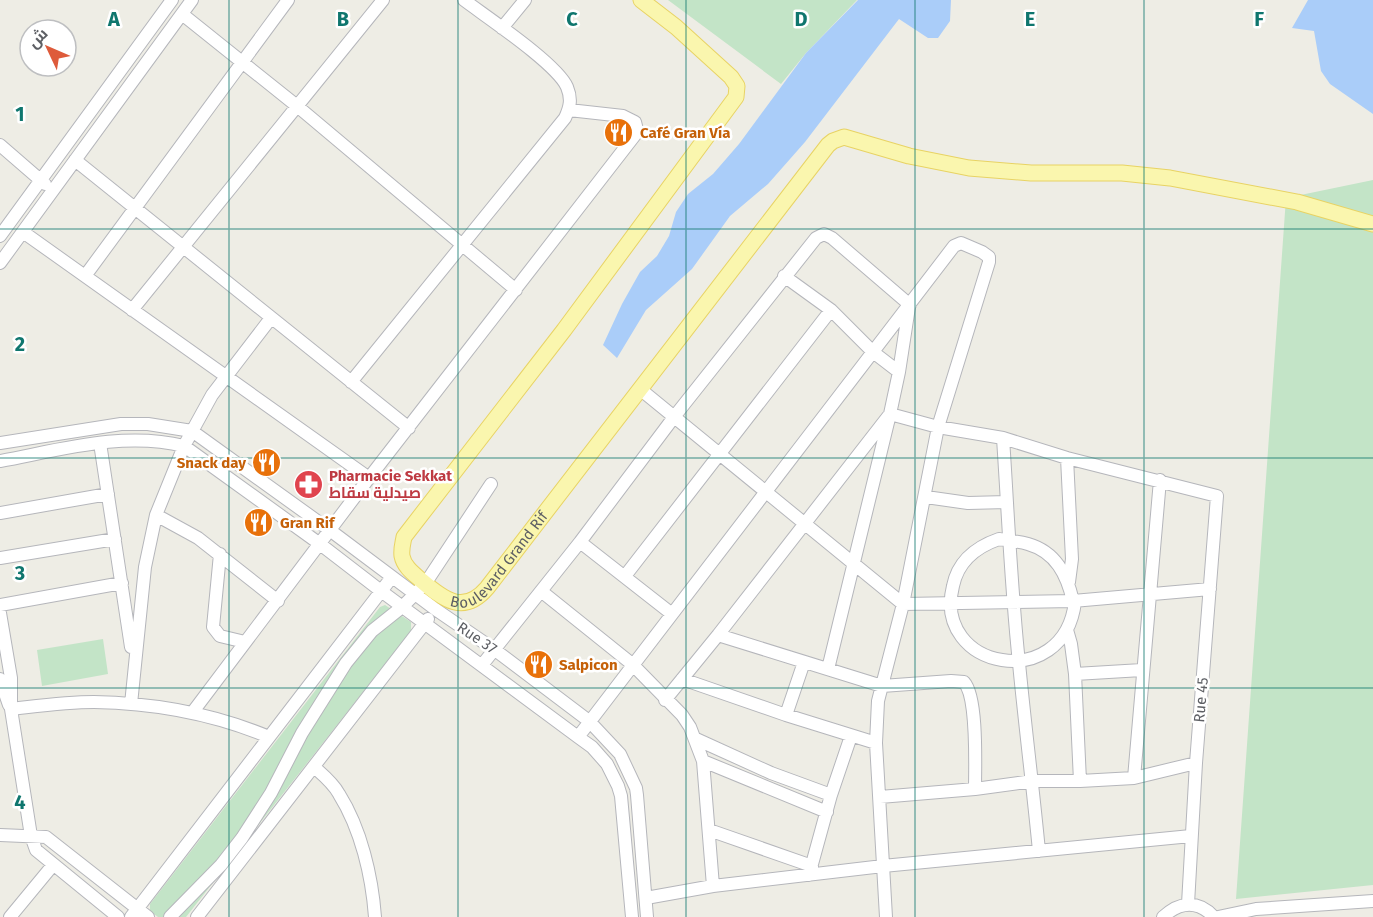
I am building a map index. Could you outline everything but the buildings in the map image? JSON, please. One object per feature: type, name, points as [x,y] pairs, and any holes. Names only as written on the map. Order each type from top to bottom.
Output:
[{"type":"main road","name":"Boulevard Grand Rif","points":[[640,0],[695,43],[735,81],[736,97],[564,330],[404,537],[402,556],[420,589],[454,603],[473,600],[481,595],[828,145],[838,138],[844,137],[909,156],[969,168],[1031,173],[1122,173],[1170,178],[1297,202],[1373,224]]},
{"type":"street","points":[[0,236],[172,0]]},
{"type":"street","points":[[0,263],[192,0]]},
{"type":"street","points":[[84,276],[288,0]]},
{"type":"street","points":[[132,310],[383,0]]},
{"type":"street","points":[[351,382],[569,110],[571,102],[569,94],[558,73],[464,0]]},
{"type":"street","points":[[502,28],[525,0]]},
{"type":"street","points":[[182,14],[297,106],[516,290]]},
{"type":"street","points":[[192,713],[369,478],[637,130],[635,122],[623,116],[569,110]]},
{"type":"street","points":[[1,149],[53,191]]},
{"type":"street","points":[[75,160],[409,428]]},
{"type":"street","points":[[23,232],[369,478]]},
{"type":"street","points":[[482,665],[813,241],[824,234],[842,246],[910,305]]},
{"type":"street","points":[[578,737],[958,243],[982,252],[988,257],[989,262],[938,428],[926,497],[876,719],[886,917]]},
{"type":"street","points":[[784,276],[831,310],[873,352],[899,372]]},
{"type":"street","points":[[828,669],[890,414],[910,305]]},
{"type":"street","points":[[625,576],[831,310]]},
{"type":"street","points":[[131,704],[145,567],[156,515],[192,431],[225,375],[271,318]]},
{"type":"street","points":[[640,389],[719,456],[903,604],[1014,604],[1210,589]]},
{"type":"street","points":[[890,414],[938,428],[1003,438],[1067,458],[1160,480],[1134,778]]},
{"type":"street","points":[[665,700],[890,414]]},
{"type":"street","points":[[0,443],[122,424],[148,424],[192,431]]},
{"type":"street","name":"Rue 37","points":[[192,431],[392,577],[420,589],[435,609],[495,650],[589,721],[620,754],[636,788],[647,917]]},
{"type":"street","points":[[1003,438],[1008,541],[1018,661],[1039,850]]},
{"type":"street","points":[[0,461],[100,443],[145,440],[184,447]]},
{"type":"street","points":[[100,443],[135,672]]},
{"type":"street","name":"Rue 37","points":[[184,447],[320,544],[592,747],[607,764],[621,796],[632,917]]},
{"type":"street","points":[[1067,458],[1072,559],[1069,583]]},
{"type":"street","name":"Rue 45","points":[[1160,480],[1217,496],[1196,763],[1188,904]]},
{"type":"street","points":[[170,917],[221,865],[242,838],[271,793],[302,733],[346,663],[372,631],[420,589],[491,484]]},
{"type":"street","points":[[0,513],[108,494]]},
{"type":"street","points":[[926,497],[968,503],[1007,502]]},
{"type":"street","points":[[156,515],[183,528],[220,554],[278,601]]},
{"type":"street","points":[[0,558],[115,539]]},
{"type":"street","points":[[999,539],[1028,544],[1047,553],[1061,567],[1069,583],[1075,602],[1067,630],[1047,652],[1030,660],[993,659],[971,647],[956,627],[949,603],[954,579],[967,558],[987,543],[999,539]]},
{"type":"street","points":[[580,542],[672,614]]},
{"type":"street","points":[[220,554],[213,627],[223,637],[245,642]]},
{"type":"street","points":[[134,913],[392,577]]},
{"type":"street","points":[[0,605],[122,584]]},
{"type":"street","points":[[541,591],[632,664],[682,715],[696,739],[703,761],[713,886]]},
{"type":"street","name":"Boulevard Grand Rif","points":[[197,917],[435,609]]},
{"type":"street","points":[[0,613],[4,666],[11,688],[11,709],[31,836],[36,850],[118,917]]},
{"type":"street","points":[[1067,630],[1075,674],[1080,781]]},
{"type":"street","points":[[718,635],[882,686],[951,681],[966,684],[970,692],[974,730],[975,789]]},
{"type":"street","points":[[786,715],[804,662]]},
{"type":"street","points":[[1075,674],[1142,670]]},
{"type":"street","points":[[0,679],[11,709]]},
{"type":"street","points":[[682,679],[876,743]]},
{"type":"street","points":[[11,709],[92,702],[131,704],[229,721],[269,737]]},
{"type":"street","points":[[811,871],[831,795],[851,736]]},
{"type":"street","points":[[696,739],[771,773],[831,795]]},
{"type":"street","points":[[703,761],[827,812]]},
{"type":"street","points":[[880,797],[975,789],[1033,781],[1134,778],[1196,763]]},
{"type":"street","points":[[314,767],[338,792],[350,815],[368,869],[375,917]]},
{"type":"street","points":[[765,786],[771,773]]},
{"type":"street","points":[[621,796],[637,795]]},
{"type":"street","points":[[709,830],[811,871]]},
{"type":"street","points":[[0,835],[46,837],[134,913],[148,917]]},
{"type":"street","points":[[646,898],[811,871],[1191,836]]},
{"type":"street","points":[[10,917],[53,865]]},
{"type":"street","points":[[1218,917],[1256,909],[1373,901]]},
{"type":"street","points":[[1163,917],[1174,908],[1188,904],[1203,908],[1214,917]]},
{"type":"green space","points":[[668,0],[857,0],[806,53],[781,84]]},
{"type":"green space","points":[[1373,180],[1373,885],[1236,899],[1286,198]]},
{"type":"green space","points":[[385,605],[411,622],[411,631],[186,917],[158,917],[150,911],[150,904],[380,607]]},
{"type":"green space","points":[[103,639],[108,674],[42,686],[37,650]]},
{"type":"water","points":[[858,0],[951,0],[950,21],[938,38],[928,38],[899,19],[805,142],[768,184],[730,216],[692,269],[646,310],[617,358],[603,345],[640,272],[657,256],[669,236],[676,212],[688,194],[713,174],[739,144],[806,53]]},
{"type":"water","points":[[1308,0],[1373,0],[1373,114],[1330,84],[1321,71],[1314,31],[1292,28]]},
{"type":"place","name":"Café Gran Vía","points":[[619,133]]},
{"type":"place","name":"Snack day","points":[[267,463]]},
{"type":"place","name":"Pharmacie Sekkat صيدلية سقاط","points":[[308,485]]},
{"type":"place","name":"Gran Rif","points":[[259,523]]},
{"type":"place","name":"Salpicon","points":[[538,665]]}]
